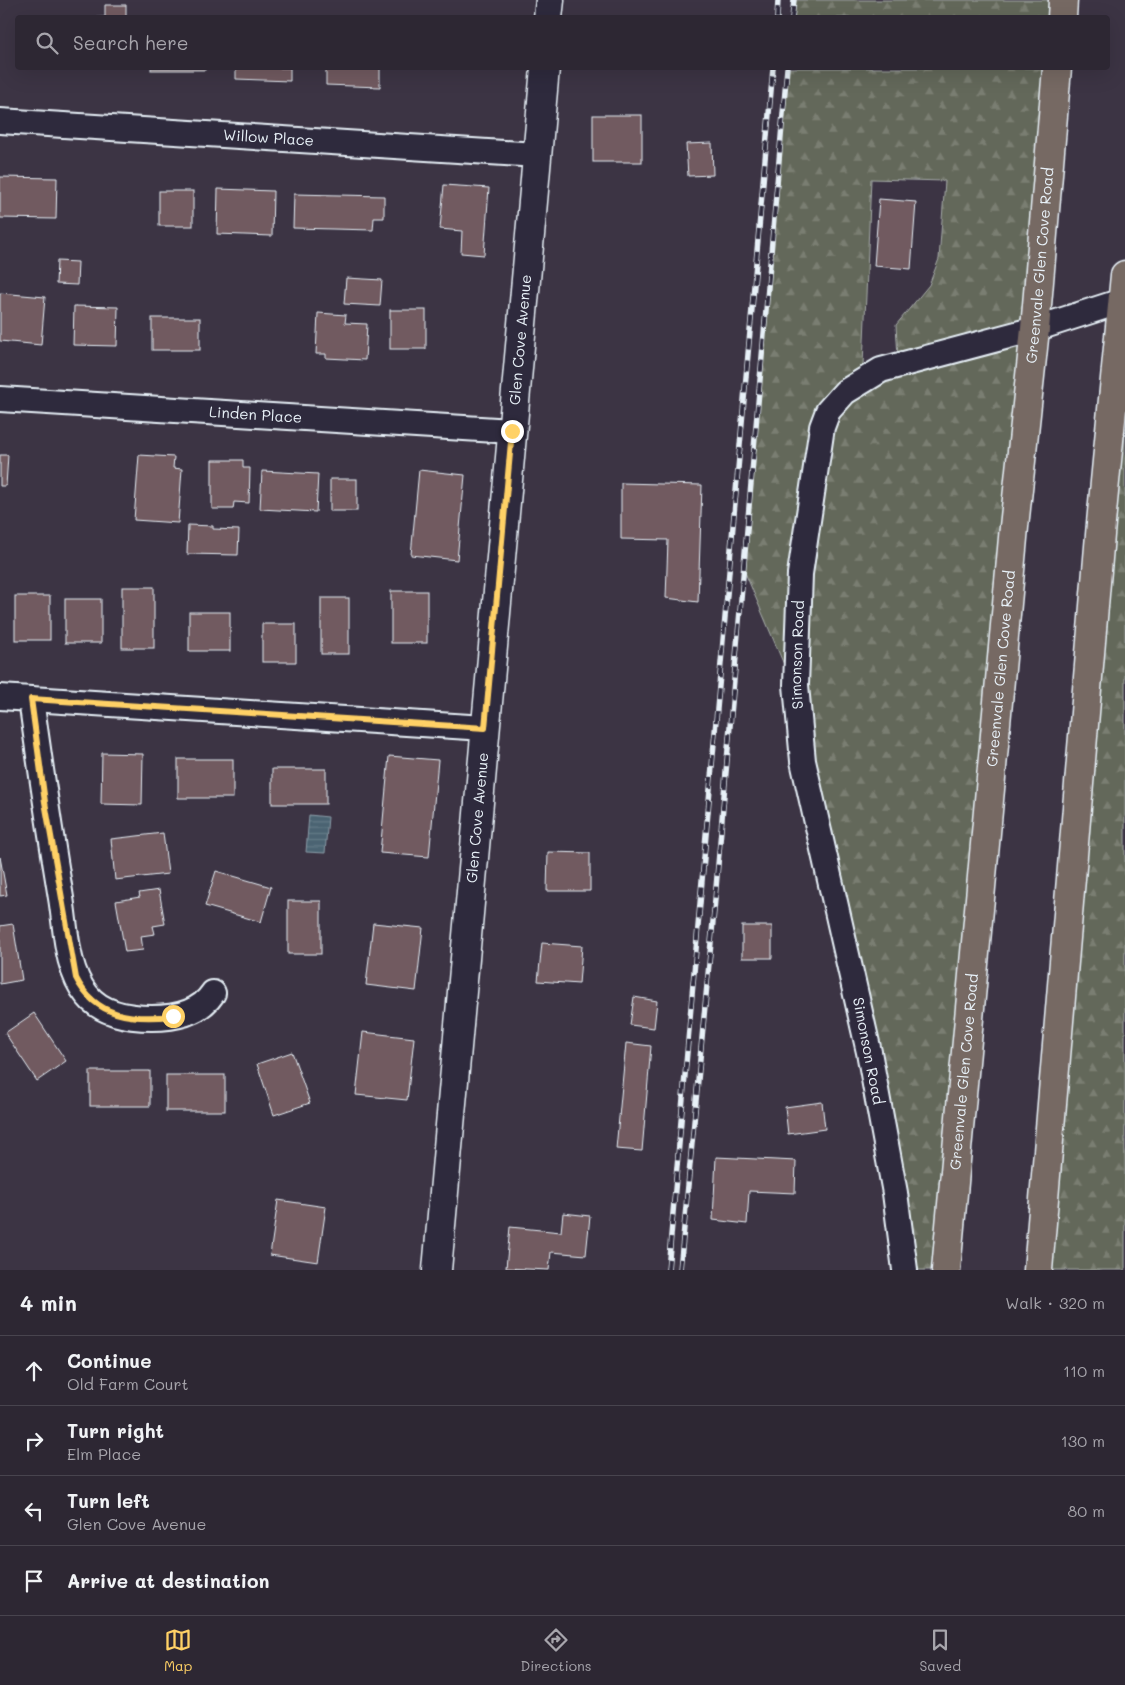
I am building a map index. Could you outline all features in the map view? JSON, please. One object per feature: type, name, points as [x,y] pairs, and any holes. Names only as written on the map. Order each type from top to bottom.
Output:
[{"type":"main road","points":[[548,15],[550,0]]},
{"type":"main road","points":[[1062,15],[1063,0]]},
{"type":"main road","name":"Glen Cove Avenue","points":[[437,1270],[544,70]]},
{"type":"main road","name":"Greenvale Glen Cove Road","points":[[946,1270],[1058,70]]},
{"type":"main road","points":[[1038,1270],[1101,523],[1124,292]]},
{"type":"street","name":"Willow Place","points":[[0,121],[537,155]]},
{"type":"street","name":"Simonson Road","points":[[905,1270],[895,1193],[869,1052],[804,761],[796,685],[800,574],[822,427],[828,412],[845,392],[881,370],[1035,329],[1124,292]]},
{"type":"street","name":"Linden Place","points":[[0,399],[512,431]]},
{"type":"street","points":[[0,697],[485,728]]},
{"type":"street","points":[[31,699],[45,802],[69,942],[76,978],[81,987],[95,1005],[106,1011],[147,1018],[185,1014],[204,1004],[213,993]]},
{"type":"green space","points":[[794,0],[1063,0],[1062,15],[792,15]]},
{"type":"green space","points":[[787,70],[1057,70],[945,1270],[907,1270],[796,693],[744,570]],"holes":[[[871,179],[945,181],[939,259],[929,285],[896,325],[899,373],[862,388]]]},
{"type":"green space","points":[[1125,275],[1125,1270],[1038,1270]]},
{"type":"water","points":[[309,815],[328,817],[325,853],[306,852]]},
{"type":"building","points":[[105,5],[126,5],[126,15],[105,15]]},
{"type":"building","points":[[236,70],[290,70],[290,81],[236,79]]},
{"type":"building","points":[[326,70],[380,70],[380,87],[326,85]]},
{"type":"building","points":[[593,115],[642,115],[642,162],[593,162]]},
{"type":"building","points":[[712,143],[713,175],[688,176],[686,144]]},
{"type":"building","points":[[0,177],[57,178],[56,219],[0,218]]},
{"type":"building","points":[[444,185],[489,188],[484,255],[461,253],[462,231],[440,229]]},
{"type":"building","points":[[218,189],[273,191],[272,236],[217,234]]},
{"type":"building","points":[[159,191],[193,191],[193,226],[159,226]]},
{"type":"building","points":[[294,194],[384,196],[384,218],[374,218],[373,230],[293,228]]},
{"type":"building","points":[[879,199],[916,202],[911,269],[874,266]]},
{"type":"building","points":[[57,261],[78,262],[77,285],[56,284]]},
{"type":"building","points":[[346,278],[382,280],[380,306],[344,304]]},
{"type":"building","points":[[0,293],[45,297],[41,345],[0,341]]},
{"type":"building","points":[[74,306],[118,307],[117,346],[73,345]]},
{"type":"building","points":[[390,310],[426,310],[426,349],[390,349]]},
{"type":"building","points":[[318,313],[346,315],[345,323],[367,324],[365,360],[326,358],[326,354],[316,354]]},
{"type":"building","points":[[152,318],[200,318],[200,350],[152,350]]},
{"type":"building","points":[[0,455],[8,455],[6,486],[0,486]]},
{"type":"building","points":[[139,455],[174,457],[173,468],[182,469],[178,523],[134,520]]},
{"type":"building","points":[[212,460],[243,460],[243,468],[250,468],[249,503],[234,502],[233,509],[212,509]]},
{"type":"building","points":[[419,470],[465,475],[457,560],[411,555]]},
{"type":"building","points":[[262,471],[318,474],[316,512],[260,509]]},
{"type":"building","points":[[330,479],[357,479],[357,511],[330,511]]},
{"type":"building","points":[[621,483],[702,485],[698,602],[666,598],[668,540],[621,539]]},
{"type":"building","points":[[188,525],[213,526],[213,529],[239,530],[238,555],[187,554]]},
{"type":"building","points":[[122,587],[154,587],[154,648],[122,648]]},
{"type":"building","points":[[391,591],[427,591],[427,643],[391,643]]},
{"type":"building","points":[[15,596],[50,596],[50,640],[15,640]]},
{"type":"building","points":[[321,598],[349,598],[349,654],[321,654]]},
{"type":"building","points":[[65,599],[101,599],[101,643],[65,643]]},
{"type":"building","points":[[189,612],[230,612],[230,651],[189,651]]},
{"type":"building","points":[[262,624],[296,624],[296,662],[262,662]]},
{"type":"building","points":[[102,753],[143,754],[142,805],[101,804]]},
{"type":"building","points":[[389,756],[438,760],[429,857],[380,853]]},
{"type":"building","points":[[178,759],[233,759],[233,798],[178,798]]},
{"type":"building","points":[[272,769],[326,769],[326,804],[272,804]]},
{"type":"building","points":[[163,833],[168,874],[115,880],[111,839]]},
{"type":"building","points":[[548,852],[590,853],[590,891],[547,891]]},
{"type":"building","points":[[0,857],[7,895],[0,896]]},
{"type":"building","points":[[216,871],[271,887],[261,922],[205,906]]},
{"type":"building","points":[[159,890],[165,924],[153,926],[155,934],[141,936],[143,950],[125,952],[116,901],[140,897],[139,893]]},
{"type":"building","points":[[288,901],[321,901],[321,954],[288,954]]},
{"type":"building","points":[[373,923],[423,928],[416,991],[366,985]]},
{"type":"building","points":[[13,924],[22,980],[0,984],[0,926]]},
{"type":"building","points":[[742,926],[772,926],[772,958],[742,958]]},
{"type":"building","points":[[542,943],[582,946],[579,984],[538,981]]},
{"type":"building","points":[[634,997],[657,1001],[654,1028],[630,1025]]},
{"type":"building","points":[[34,1013],[66,1061],[37,1081],[5,1033]]},
{"type":"building","points":[[363,1032],[414,1038],[407,1100],[356,1095]]},
{"type":"building","points":[[626,1043],[651,1046],[642,1151],[616,1149]]},
{"type":"building","points":[[292,1052],[310,1103],[274,1115],[257,1064]]},
{"type":"building","points":[[90,1071],[150,1071],[150,1106],[90,1106]]},
{"type":"building","points":[[166,1075],[225,1075],[225,1111],[166,1111]]},
{"type":"building","points":[[822,1102],[825,1129],[788,1134],[785,1107]]},
{"type":"building","points":[[716,1157],[796,1161],[795,1193],[749,1191],[747,1224],[713,1220]]},
{"type":"building","points":[[278,1200],[326,1207],[318,1262],[270,1255]]},
{"type":"building","points":[[563,1213],[590,1216],[586,1255],[551,1252],[549,1270],[506,1268],[510,1227],[561,1232]]},
{"type":"railway","points":[[777,15],[778,0]]},
{"type":"railway","points":[[792,15],[794,0]]},
{"type":"railway","points":[[668,1270],[773,70]]},
{"type":"railway","points":[[680,1270],[714,911],[787,70]]},
{"type":"route","points":[[173,1016],[147,1018],[106,1011],[95,1005],[76,978],[45,802],[31,699],[485,728],[512,431]]}]
